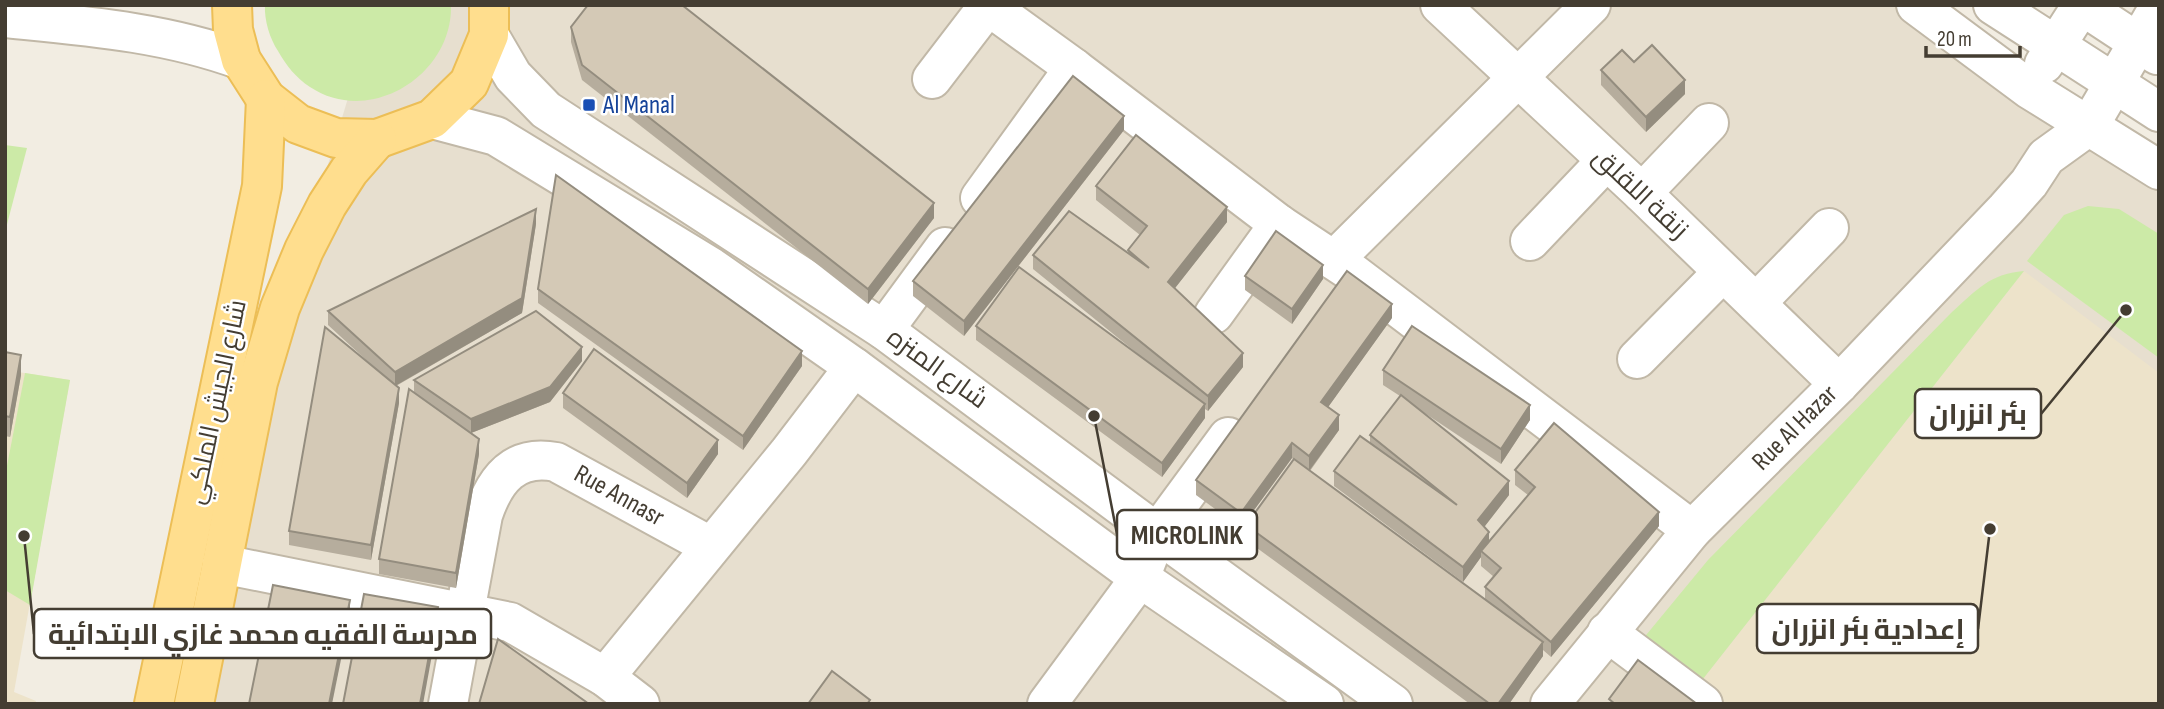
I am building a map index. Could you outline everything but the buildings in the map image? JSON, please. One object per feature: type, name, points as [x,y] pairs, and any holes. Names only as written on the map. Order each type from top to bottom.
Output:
[{"type":"main road","points":[[232,5],[233,30],[241,60],[266,99],[298,124],[337,138],[377,139],[432,119],[469,83],[489,20]]},
{"type":"main road","name":"شارع الجيش الملكي","points":[[154,704],[262,186],[266,99]]},
{"type":"main road","name":"شارع الجيش الملكي","points":[[194,704],[258,382],[280,309],[304,250],[327,205],[349,171],[377,139]]},
{"type":"street","points":[[1326,304],[1342,265],[1517,79],[1591,5]]},
{"type":"street","points":[[1916,5],[2029,89],[2159,170]]},
{"type":"street","points":[[1993,5],[2159,112]]},
{"type":"street","points":[[2029,89],[2081,5],[2148,50]]},
{"type":"street","points":[[932,79],[988,6],[1279,224],[1342,265],[1692,530]]},
{"type":"street","points":[[2029,89],[2040,120],[2046,157],[2089,126],[2113,82],[2148,50],[2159,7]]},
{"type":"street","name":"زنقة اللقلق","points":[[1459,11],[1517,79],[1642,193],[1839,384]]},
{"type":"street","points":[[5,18],[117,29],[169,38],[241,60]]},
{"type":"street","name":"شارع المنزه","points":[[489,20],[513,76],[546,110],[884,330],[1393,704]]},
{"type":"street","points":[[884,330],[1074,68]]},
{"type":"street","name":"شارع المنزه","points":[[432,119],[496,136],[711,267],[854,367],[1140,578],[1324,704]]},
{"type":"street","points":[[1642,193],[1709,123]]},
{"type":"street","name":"Rue Al Hazar","points":[[1550,704],[1692,530],[1839,384],[2006,209],[2029,183],[2046,157]]},
{"type":"street","points":[[1530,241],[1605,161]]},
{"type":"street","points":[[1214,314],[1279,224]]},
{"type":"street","points":[[1756,303],[1829,228]]},
{"type":"street","points":[[1637,359],[1722,273]]},
{"type":"street","points":[[605,677],[789,452],[854,367]]},
{"type":"street","points":[[1047,704],[1140,578],[1158,532],[1246,413]]},
{"type":"street","name":"Rue Annasr","points":[[448,704],[483,515],[495,488],[516,467],[529,460],[544,460],[563,465],[710,546]]},
{"type":"street","points":[[222,564],[497,618],[517,625],[605,677],[640,704]]},
{"type":"street","points":[[1607,632],[1703,704]]},
{"type":"shaded area","points":[[376,5],[1924,5],[2159,168],[2159,704],[193,704],[249,427]]},
{"type":"shaded area","points":[[2024,271],[2159,373],[2159,704],[1725,704],[1699,684]]},
{"type":"shaded area","points":[[5,370],[70,380],[14,692],[36,701],[35,704],[5,704]]},
{"type":"green space","points":[[265,5],[451,5],[448,30],[438,53],[423,72],[404,87],[382,97],[358,101],[333,98],[310,87],[296,75],[272,41]]},
{"type":"green space","points":[[5,145],[27,148],[5,232]]},
{"type":"green space","points":[[2088,206],[2119,209],[2159,234],[2159,358],[2027,261],[2064,215]]},
{"type":"green space","points":[[2024,271],[1699,684],[1642,640],[1708,560],[1952,312],[1992,279]]},
{"type":"green space","points":[[25,373],[70,380],[30,605],[5,590],[5,476]]},
{"type":"place","name":"Al Manal","points":[[589,105]]},
{"type":"place","name":"بئر انزران","points":[[2126,310]]},
{"type":"place","name":"MICROLINK","points":[[1094,416]]},
{"type":"place","name":"إعدادية بئر انزران","points":[[1990,529]]},
{"type":"place","name":"مدرسة الفقيه محمد غازي الابتدائية","points":[[24,536]]}]
